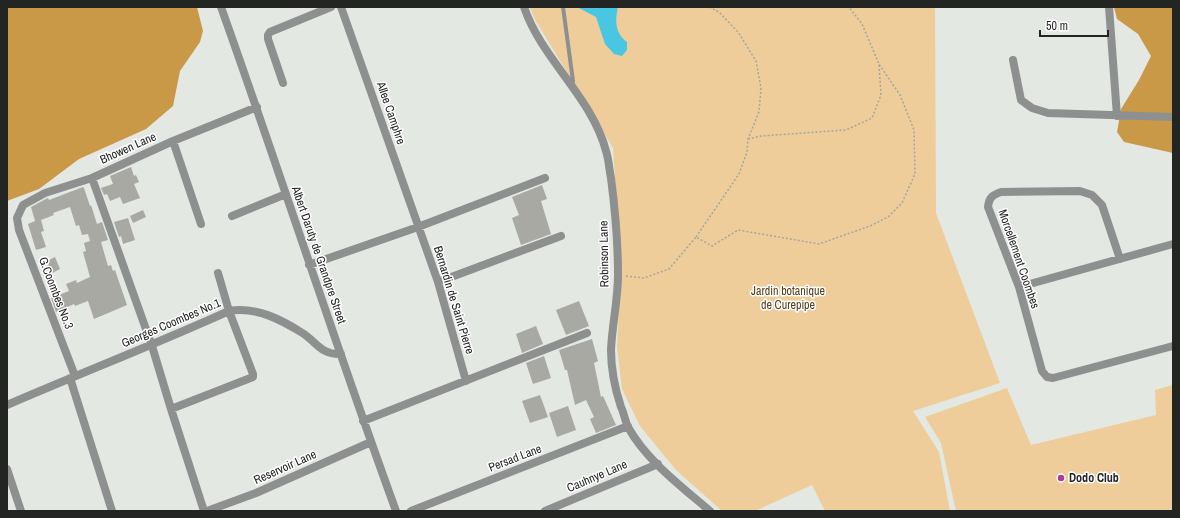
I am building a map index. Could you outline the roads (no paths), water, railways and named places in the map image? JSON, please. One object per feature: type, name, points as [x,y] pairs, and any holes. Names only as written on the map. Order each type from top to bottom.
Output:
[{"type":"street","name":"Albert Daruty de Grandpre Street","points":[[221,7],[257,107],[309,265],[363,421],[396,511]]},
{"type":"street","points":[[283,83],[268,39],[268,34],[331,7]]},
{"type":"street","name":"Allee Camphre","points":[[341,7],[418,227]]},
{"type":"street","name":"Robinson Lane","points":[[524,7],[528,18],[542,43],[589,112],[607,152],[614,201],[618,275],[611,350],[612,369],[618,397],[628,426],[644,449],[658,464],[710,511]]},
{"type":"street","points":[[1109,7],[1117,116]]},
{"type":"street","points":[[1013,60],[1021,100],[1032,108],[1048,113],[1173,117]]},
{"type":"street","name":"Bhowen Lane","points":[[17,218],[23,205],[45,193],[92,178],[173,141],[257,107]]},
{"type":"street","points":[[173,141],[201,224]]},
{"type":"street","points":[[92,178],[152,346],[205,511]]},
{"type":"street","points":[[309,265],[418,227],[545,178]]},
{"type":"street","name":"Morcellement Coombes","points":[[1120,259],[1102,205],[1092,195],[1080,192],[1001,192],[994,194],[989,200],[988,207],[1019,287],[1042,371],[1046,377],[1053,378],[1173,346]]},
{"type":"street","points":[[232,216],[286,194]]},
{"type":"street","name":"G.Coombes No.3","points":[[17,218],[19,230],[72,377]]},
{"type":"street","name":"Bernardin de Saint Pierre","points":[[418,227],[438,282],[466,380]]},
{"type":"street","points":[[438,282],[561,236]]},
{"type":"street","points":[[1019,287],[1173,244]]},
{"type":"street","points":[[171,409],[253,376],[229,311],[218,273]]},
{"type":"street","name":"Georges Coombes No.1","points":[[7,405],[72,377],[152,346],[229,311],[238,310],[259,312],[274,318],[305,335],[326,352],[341,354]]},
{"type":"street","points":[[363,421],[587,334]]},
{"type":"street","points":[[72,377],[112,511]]},
{"type":"street","name":"Persad Lane","points":[[411,511],[628,426]]},
{"type":"street","name":"Reservoir Lane","points":[[205,511],[256,493],[371,442]]},
{"type":"street","name":"Cauhnye Lane","points":[[545,511],[658,464]]},
{"type":"street","points":[[7,469],[21,511]]},
{"type":"lane","points":[[563,7],[573,81],[572,87]]},
{"type":"water","points":[[577,7],[618,7],[616,22],[618,31],[627,42],[627,50],[622,56],[614,54],[605,44],[596,17]]},
{"type":"place","name":"Dodo Club","points":[[1061,478]]},
{"type":"park label","name":"Jardin botanique de Curepipe","points":[[788,298]]}]
